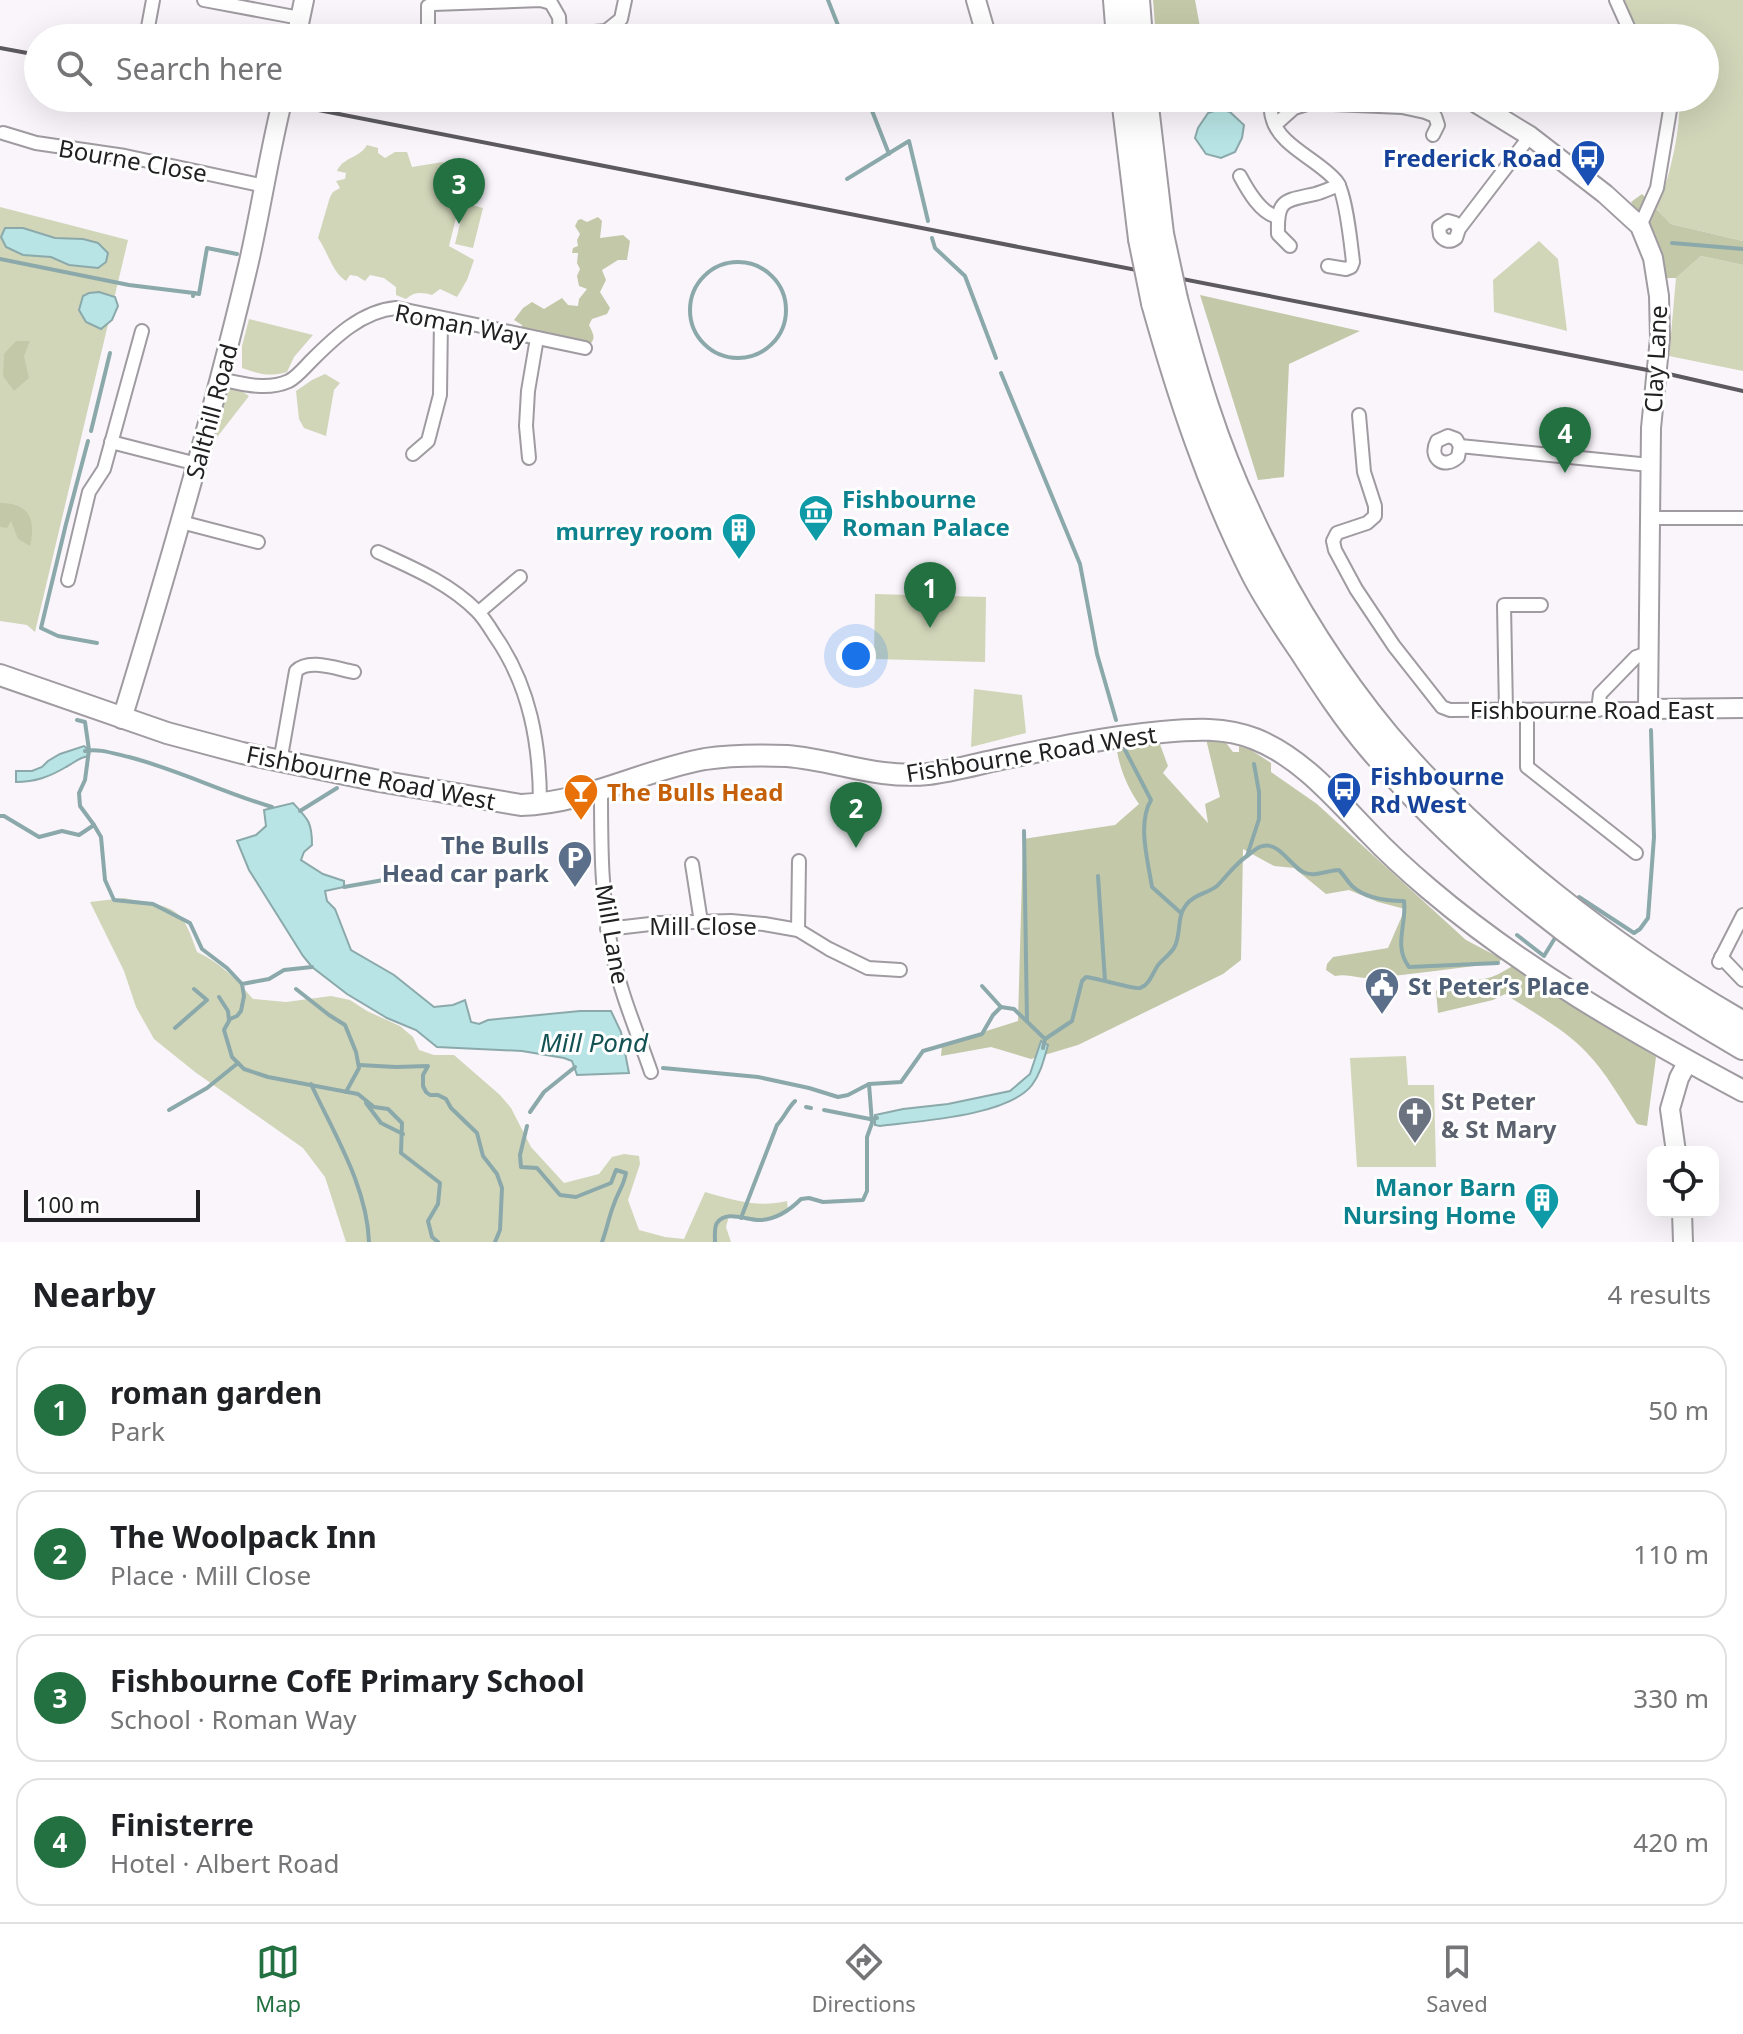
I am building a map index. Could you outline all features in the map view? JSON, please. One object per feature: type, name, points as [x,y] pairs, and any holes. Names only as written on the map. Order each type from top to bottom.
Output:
[{"type":"highway","points":[[1116,0],[1118,24]]},
{"type":"highway","points":[[1137,0],[1139,24]]},
{"type":"highway","points":[[1136,112],[1151,236],[1164,301],[1173,372],[1196,443],[1225,513],[1255,576],[1282,622],[1329,693],[1370,747],[1442,824],[1500,877],[1601,955],[1674,1006],[1743,1047]]},
{"type":"highway","points":[[1164,301],[1246,510],[1325,652],[1386,735],[1440,794],[1544,887],[1640,958],[1743,1024]]},
{"type":"main road","name":"Fishbourne Road West","points":[[0,675],[122,719],[280,762],[504,802],[540,804],[709,759],[788,756],[878,773],[927,774],[1124,736],[1213,729],[1236,733],[1274,748],[1301,767],[1428,888],[1470,922],[1590,1003],[1743,1091]]},
{"type":"street","points":[[149,24],[153,0]]},
{"type":"street","points":[[204,0],[302,9]]},
{"type":"street","points":[[428,24],[428,6],[433,4],[541,0],[551,3],[559,24]]},
{"type":"street","points":[[615,24],[621,19],[625,0]]},
{"type":"street","points":[[976,0],[983,24]]},
{"type":"street","points":[[1616,0],[1627,24]]},
{"type":"street","name":"Salthill Road","points":[[122,719],[220,379],[249,262],[280,112]]},
{"type":"street","points":[[1271,112],[1275,125],[1284,137],[1339,185],[1353,262],[1346,269],[1328,266]]},
{"type":"street","points":[[1275,125],[1290,112]]},
{"type":"street","points":[[1425,112],[1435,116],[1438,125],[1433,135]]},
{"type":"street","name":"Clay Lane","points":[[1491,112],[1530,136],[1605,194],[1640,226],[1653,258],[1659,296],[1659,351],[1651,428],[1648,709]]},
{"type":"street","points":[[1640,226],[1657,188],[1670,112]]},
{"type":"street","name":"Bourne Close","points":[[3,133],[36,143],[125,156],[265,186]]},
{"type":"street","points":[[1459,229],[1530,136]]},
{"type":"street","points":[[1240,176],[1248,191],[1271,216],[1278,217]]},
{"type":"street","points":[[1290,246],[1278,234],[1278,217],[1282,206],[1290,199],[1317,194],[1339,185]]},
{"type":"street","name":"Roman Way","points":[[220,379],[253,386],[291,380],[331,341],[366,315],[381,309],[396,308],[585,348]]},
{"type":"street","points":[[413,454],[428,441],[440,395],[441,318]]},
{"type":"street","points":[[68,580],[89,492],[104,469],[142,331]]},
{"type":"street","points":[[529,458],[526,426],[528,391],[537,338]]},
{"type":"street","name":"Fishbourne Road East","points":[[1359,415],[1364,472],[1375,506],[1375,516],[1367,523],[1337,533],[1333,541],[1335,550],[1386,634],[1442,707],[1450,710],[1506,711],[1743,708]]},
{"type":"street","points":[[111,442],[197,464]]},
{"type":"street","points":[[1460,446],[1650,465]]},
{"type":"street","points":[[1650,518],[1743,518]]},
{"type":"street","points":[[181,522],[258,542]]},
{"type":"street","points":[[378,552],[429,576],[456,593],[479,612],[501,644],[520,679],[538,745],[540,804]]},
{"type":"street","points":[[71,563],[87,566]]},
{"type":"street","points":[[479,612],[520,577]]},
{"type":"street","points":[[1506,711],[1504,605],[1541,605]]},
{"type":"street","points":[[1598,710],[1600,694],[1636,657],[1648,653]]},
{"type":"street","points":[[280,762],[296,671],[310,664],[354,672]]},
{"type":"street","points":[[1527,710],[1527,767],[1636,853]]},
{"type":"street","name":"Mill Lane","points":[[601,790],[602,872],[607,929],[622,989],[651,1072]]},
{"type":"street","points":[[798,930],[799,861]]},
{"type":"street","points":[[692,864],[701,922]]},
{"type":"street","points":[[1743,915],[1720,960],[1743,980]]},
{"type":"street","name":"Mill Close","points":[[607,929],[659,923],[731,921],[764,924],[798,930],[868,968],[900,970]]},
{"type":"street","points":[[1675,1146],[1670,1109],[1679,1078],[1688,1061]]},
{"type":"street","points":[[1682,1218],[1683,1242]]},
{"type":"green space","points":[[1153,0],[1195,0],[1199,24],[1155,24]]},
{"type":"green space","points":[[1622,0],[1743,0],[1743,241],[1671,224],[1654,206],[1664,189],[1673,157],[1679,112],[1719,112],[1719,24],[1633,24]]},
{"type":"green space","points":[[367,145],[378,148],[378,153],[385,158],[395,152],[407,152],[412,167],[443,162],[463,190],[449,246],[474,260],[457,297],[440,289],[432,295],[418,293],[406,299],[396,295],[396,287],[384,278],[370,275],[365,281],[350,275],[346,281],[334,267],[318,238],[330,197],[340,188],[336,181],[345,179],[346,173],[337,171]]},
{"type":"green space","points":[[1642,194],[1671,224],[1743,241],[1743,265],[1701,256],[1676,278],[1665,278],[1660,252],[1631,202]]},
{"type":"green space","points":[[465,203],[483,208],[473,248],[455,244]]},
{"type":"green space","points":[[0,207],[128,240],[35,632],[27,625],[0,621]]},
{"type":"green space","points":[[598,217],[602,221],[600,238],[623,235],[630,241],[627,260],[618,260],[602,270],[606,280],[600,292],[610,308],[607,314],[592,319],[589,325],[592,342],[582,351],[522,330],[522,325],[514,320],[532,302],[544,309],[562,298],[568,305],[578,306],[587,289],[579,286],[578,253],[572,253],[573,248],[578,246],[580,234],[575,226],[578,220],[587,222]]},
{"type":"green space","points":[[1539,241],[1558,259],[1567,331],[1494,312],[1493,280]]},
{"type":"green space","points":[[1701,256],[1743,265],[1743,371],[1669,356],[1676,278]]},
{"type":"green space","points":[[1200,295],[1360,331],[1289,364],[1284,477],[1258,480]]},
{"type":"green space","points":[[249,319],[313,335],[294,357],[287,372],[259,373],[242,368],[242,346]]},
{"type":"green space","points":[[16,341],[30,341],[24,356],[29,378],[14,391],[3,376],[4,354]]},
{"type":"green space","points":[[325,374],[340,383],[334,390],[326,436],[304,428],[299,419],[296,391]]},
{"type":"green space","points":[[237,388],[249,396],[207,450],[222,396],[228,389]]},
{"type":"green space","points":[[0,503],[18,506],[28,515],[32,528],[30,546],[18,539],[11,521],[7,528],[0,527]]},
{"type":"green space","points":[[875,594],[986,597],[985,662],[874,659]]},
{"type":"green space","points":[[974,689],[1022,695],[1026,733],[971,747]]},
{"type":"green space","points":[[1158,739],[1168,766],[1163,773],[1208,823],[1205,804],[1220,797],[1206,739],[1223,739],[1233,752],[1239,752],[1239,746],[1271,763],[1271,772],[1317,804],[1466,940],[1502,959],[1498,963],[1388,976],[1335,976],[1326,970],[1333,957],[1388,948],[1405,909],[1349,890],[1326,894],[1294,868],[1274,866],[1243,849],[1241,960],[1223,974],[1078,1045],[1031,1059],[991,1047],[941,1056],[942,1045],[1018,1021],[1023,839],[1115,825],[1139,804],[1123,774],[1116,741]]},
{"type":"green space","points":[[124,898],[175,912],[190,933],[197,952],[228,972],[253,999],[286,1002],[331,996],[350,1000],[400,1026],[413,1037],[419,1050],[434,1055],[454,1055],[500,1095],[511,1108],[531,1147],[564,1183],[599,1174],[612,1157],[624,1154],[639,1156],[640,1164],[628,1200],[639,1230],[684,1239],[705,1192],[756,1203],[787,1201],[788,1212],[760,1220],[729,1216],[726,1227],[731,1242],[346,1242],[325,1177],[303,1148],[195,1072],[154,1039],[136,1007],[124,971],[90,902]]},
{"type":"green space","points":[[1513,966],[1656,1057],[1647,1126],[1637,1124],[1614,1087],[1578,1044],[1505,994],[1493,1000],[1438,1013],[1436,991],[1455,982],[1491,977]]},
{"type":"green space","points":[[1406,1056],[1408,1085],[1434,1085],[1436,1167],[1357,1167],[1350,1058]]},
{"type":"water","points":[[1230,112],[1244,125],[1235,152],[1221,158],[1206,154],[1195,138],[1208,113]]},
{"type":"water","points":[[5,228],[23,228],[55,238],[98,243],[108,253],[106,262],[98,268],[69,265],[51,257],[23,255],[6,247],[1,237]]},
{"type":"water","points":[[99,292],[115,297],[118,306],[112,320],[101,329],[86,322],[79,310],[83,296]]},
{"type":"water","points":[[84,746],[89,750],[89,756],[48,776],[16,782],[16,771],[32,771],[60,754]]},
{"type":"water","name":"Mill Pond","points":[[293,803],[306,817],[311,831],[312,845],[301,860],[323,874],[344,881],[344,887],[325,891],[351,950],[394,975],[434,1007],[465,1000],[471,1022],[479,1024],[488,1020],[611,1011],[621,1032],[629,1073],[577,1075],[572,1061],[564,1058],[522,1051],[437,1047],[416,1030],[387,1018],[347,994],[312,967],[249,870],[237,841],[256,835],[266,826],[264,810]]},
{"type":"water","points":[[1041,1041],[1048,1045],[1032,1085],[1004,1104],[939,1119],[875,1125],[875,1115],[1010,1091],[1030,1074]]},
{"type":"waterway","points":[[828,0],[837,24]]},
{"type":"waterway","points":[[872,112],[889,154]]},
{"type":"waterway","points":[[847,179],[909,141],[928,221]]},
{"type":"waterway","points":[[932,238],[935,248],[965,276],[996,358]]},
{"type":"waterway","points":[[1672,243],[1743,249]]},
{"type":"waterway","points":[[194,293],[199,294],[207,248],[237,254]]},
{"type":"waterway","points":[[0,259],[129,285],[194,293],[193,296]]},
{"type":"waterway","points":[[738,262],[756,265],[772,276],[783,292],[786,310],[783,328],[772,344],[756,355],[738,358],[720,355],[704,344],[693,328],[690,310],[693,292],[704,276],[720,265],[738,262]]},
{"type":"waterway","points":[[91,431],[110,353]]},
{"type":"waterway","points":[[1001,373],[1080,564],[1097,654],[1116,720]]},
{"type":"waterway","points":[[88,441],[41,628],[58,636],[97,643]]},
{"type":"waterway","points":[[77,720],[85,722],[89,750],[85,780],[79,793],[80,806],[94,825]]},
{"type":"waterway","points":[[1579,897],[1634,933],[1648,918],[1654,837],[1651,730]]},
{"type":"waterway","points":[[1123,746],[1151,800],[1144,831],[1152,887],[1181,913]]},
{"type":"waterway","points":[[85,751],[96,750],[148,762],[272,807]]},
{"type":"waterway","points":[[1247,856],[1259,819],[1259,792],[1254,764]]},
{"type":"waterway","points":[[300,811],[337,788]]},
{"type":"waterway","points":[[0,816],[39,837],[62,831],[79,835],[94,825],[101,837],[105,880],[114,900],[153,904],[190,923],[202,949],[242,984]]},
{"type":"waterway","points":[[1024,831],[1027,1021]]},
{"type":"waterway","points":[[1043,1048],[1045,1039],[1072,1021],[1082,981],[1086,977],[1131,987],[1143,986],[1175,946],[1181,914],[1186,905],[1217,886],[1238,863],[1263,846],[1274,847],[1307,874],[1339,870],[1352,886],[1364,894],[1384,900],[1404,901],[1401,943],[1409,967],[1498,963]]},
{"type":"waterway","points":[[1098,876],[1105,981]]},
{"type":"waterway","points":[[344,887],[389,879]]},
{"type":"waterway","points":[[1517,935],[1544,956],[1555,938]]},
{"type":"waterway","points":[[312,967],[284,970],[269,979],[242,984],[244,996],[241,1011],[230,1019],[224,1030],[232,1057],[244,1069],[268,1077],[358,1094],[374,1107],[388,1109],[402,1123],[401,1153],[440,1183],[438,1204],[428,1221],[432,1237],[438,1242]]},
{"type":"waterway","points":[[982,986],[1001,1007]]},
{"type":"waterway","points":[[175,1028],[207,1000],[194,989]]},
{"type":"waterway","points":[[296,989],[345,1025],[359,1068],[346,1092]]},
{"type":"waterway","points":[[219,997],[228,1011],[229,1020]]},
{"type":"waterway","points":[[663,1068],[758,1077],[838,1097],[869,1084],[901,1082],[923,1051],[982,1034],[1001,1007],[1014,1009],[1045,1039]]},
{"type":"waterway","points":[[169,1110],[207,1088],[238,1063]]},
{"type":"waterway","points":[[359,1065],[428,1066],[423,1075],[426,1092],[446,1099],[477,1133],[483,1156],[497,1174],[502,1188],[500,1230],[495,1242]]},
{"type":"waterway","points":[[530,1112],[544,1092],[575,1067]]},
{"type":"waterway","points":[[311,1084],[356,1181],[367,1221],[369,1242]]},
{"type":"waterway","points":[[715,1242],[716,1225],[726,1217],[772,1218],[801,1199],[809,1198],[823,1202],[863,1200],[867,1191],[867,1137],[872,1123],[869,1084]]},
{"type":"waterway","points":[[741,1218],[777,1125],[795,1101]]},
{"type":"waterway","points":[[366,1103],[381,1123],[403,1134]]},
{"type":"waterway","points":[[806,1107],[811,1108]]},
{"type":"waterway","points":[[824,1110],[877,1118]]},
{"type":"waterway","points":[[527,1126],[520,1155],[521,1167],[537,1168],[560,1195],[576,1197],[611,1183],[616,1170],[626,1173],[602,1242]]},
{"type":"railway","points":[[0,48],[24,52]]},
{"type":"railway","points":[[329,112],[1743,391]]},
{"type":"place","name":"Frederick Road","points":[[1588,188]]},
{"type":"place","name":"Fishbourne CofE Primary School","points":[[459,224]]},
{"type":"place","name":"Finisterre","points":[[1565,473]]},
{"type":"place","name":"Fishbourne Roman Palace","points":[[816,543]]},
{"type":"place","name":"murrey room","points":[[739,561]]},
{"type":"place","name":"roman garden","points":[[930,628]]},
{"type":"place","name":"Fishbourne Rd West","points":[[1344,820]]},
{"type":"place","name":"The Bulls Head","points":[[581,822]]},
{"type":"place","name":"The Woolpack Inn","points":[[856,848]]},
{"type":"place","name":"The Bulls Head car park","points":[[575,889]]},
{"type":"place","name":"St Peter’s Place","points":[[1382,1016]]},
{"type":"place","name":"St Peter & St Mary","points":[[1415,1145]]},
{"type":"place","name":"Manor Barn Nursing Home","points":[[1542,1231]]}]
